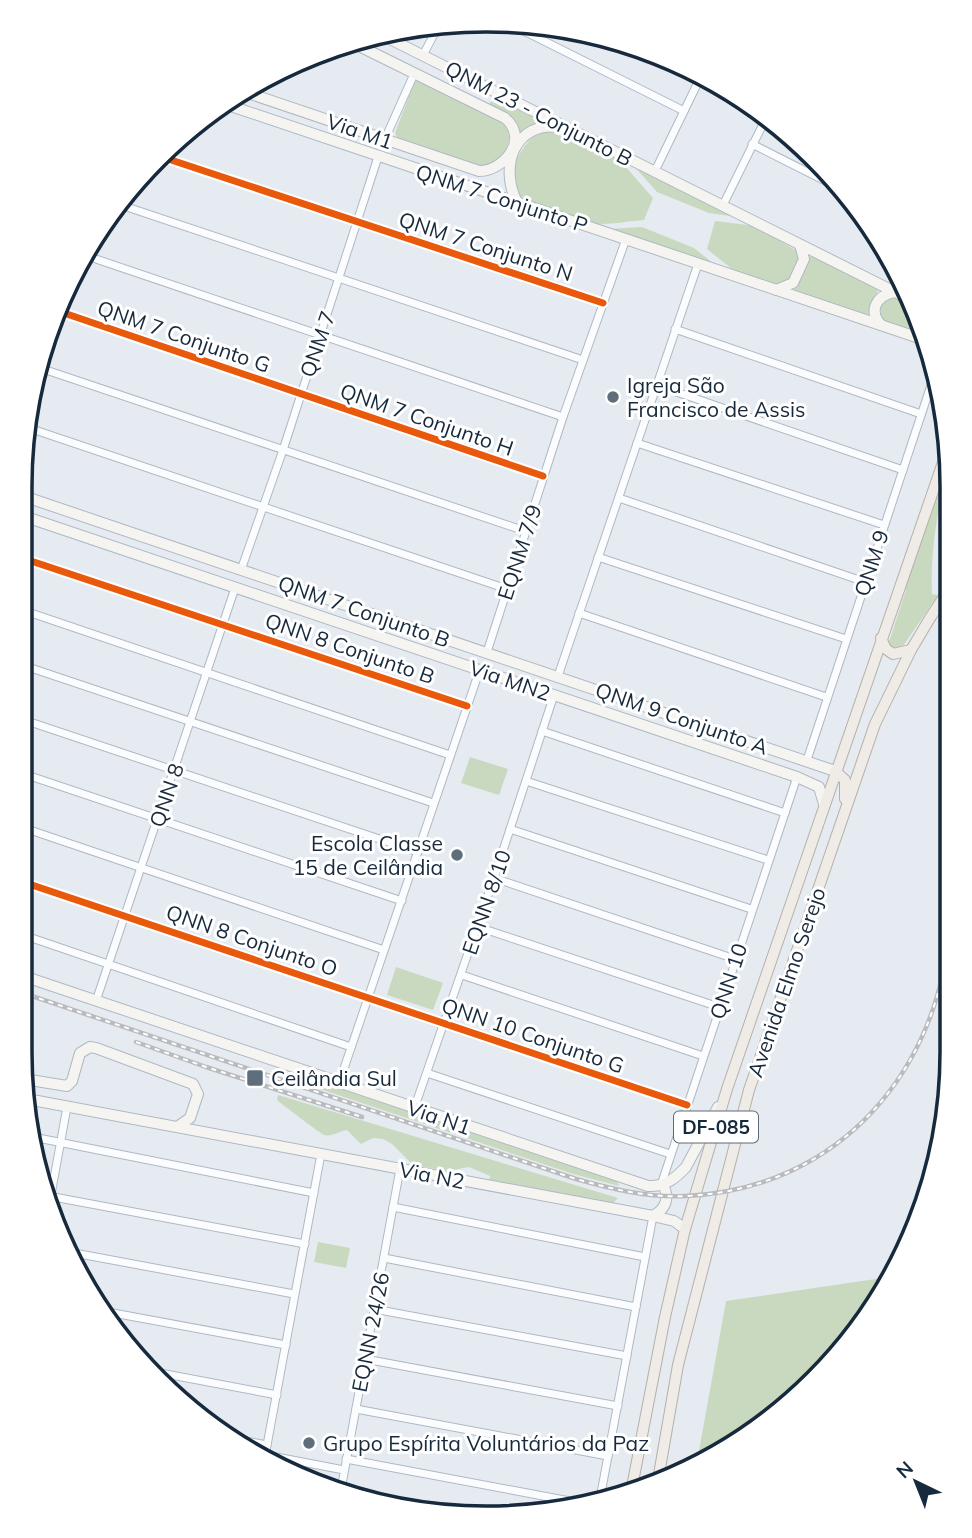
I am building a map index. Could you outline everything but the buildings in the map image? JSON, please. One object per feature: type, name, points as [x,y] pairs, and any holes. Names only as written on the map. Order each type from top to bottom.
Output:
[{"type":"main road","name":"QNM 23 - Conjunto B","points":[[394,41],[898,294]]},
{"type":"main road","points":[[364,48],[505,118],[514,127],[508,178],[517,202]]},
{"type":"main road","points":[[479,106],[489,98],[491,89]]},
{"type":"main road","name":"Via M1","points":[[254,95],[478,171],[494,169],[513,152]]},
{"type":"main road","points":[[249,98],[276,103]]},
{"type":"main road","name":"QNM 7 Conjunto P","points":[[234,107],[626,239]]},
{"type":"main road","points":[[513,152],[523,139],[537,128],[566,128]]},
{"type":"main road","points":[[626,239],[914,334]]},
{"type":"main road","points":[[776,290],[793,283],[804,259],[800,245]]},
{"type":"main road","points":[[883,326],[876,318],[875,307],[881,297],[894,292]]},
{"type":"main road","name":"Avenida Elmo Serejo","points":[[633,1482],[685,1229],[727,1089],[940,470]]},
{"type":"main road","name":"QNM 7 Conjunto B","points":[[32,499],[487,652]]},
{"type":"main road","name":"Via MN2","points":[[32,519],[797,777],[819,787],[824,804]]},
{"type":"main road","points":[[44,523],[110,539],[119,529]]},
{"type":"main road","points":[[118,548],[119,529]]},
{"type":"main road","points":[[272,601],[306,607],[348,621],[354,615],[350,606]]},
{"type":"main road","name":"Avenida Elmo Serejo","points":[[659,1472],[678,1365],[749,1090],[875,724],[911,650],[940,603]]},
{"type":"main road","points":[[358,629],[365,611]]},
{"type":"main road","points":[[881,638],[886,649],[893,654],[911,650]]},
{"type":"main road","points":[[487,652],[558,676]]},
{"type":"main road","name":"QNM 9 Conjunto A","points":[[558,676],[835,771]]},
{"type":"main road","points":[[606,713],[603,705],[608,699],[626,704],[635,702]]},
{"type":"main road","points":[[621,718],[646,721],[686,734],[691,731],[687,720]]},
{"type":"main road","points":[[702,745],[698,734],[705,731],[743,744],[773,749]]},
{"type":"main road","points":[[835,771],[845,779],[844,808]]},
{"type":"main road","points":[[770,960],[780,968],[790,969]]},
{"type":"main road","points":[[764,977],[776,975],[785,983]]},
{"type":"main road","name":"Via N1","points":[[32,979],[637,1183],[648,1186],[662,1185]]},
{"type":"main road","points":[[32,1081],[67,1086],[72,1082],[80,1053],[90,1047],[96,1048],[193,1084],[198,1094],[190,1118],[177,1128]]},
{"type":"main road","name":"Avenida Elmo Serejo","points":[[662,1185],[679,1175],[686,1167],[727,1089]]},
{"type":"main road","name":"Via N2","points":[[34,1100],[653,1216],[674,1221],[685,1229]]},
{"type":"main road","points":[[653,1216],[666,1204],[667,1192],[662,1185]]},
{"type":"main road","points":[[665,1317],[674,1323],[688,1323]]},
{"type":"street","points":[[529,33],[684,111]]},
{"type":"street","points":[[423,55],[434,34]]},
{"type":"street","points":[[385,139],[414,74]]},
{"type":"street","points":[[654,171],[697,84]]},
{"type":"street","points":[[723,205],[762,125]]},
{"type":"street","points":[[752,144],[821,179]]},
{"type":"street","name":"QNM 7","points":[[241,570],[379,157]]},
{"type":"street","name":"QNM 7 Conjunto N","points":[[170,160],[603,303]]},
{"type":"street","points":[[127,207],[583,360]]},
{"type":"street","name":"EQNM 7/9","points":[[487,652],[543,476],[626,239]]},
{"type":"street","points":[[92,259],[563,417]]},
{"type":"street","points":[[558,676],[698,264]]},
{"type":"street","name":"QNM 7 Conjunto G","points":[[65,314],[300,394]]},
{"type":"street","points":[[675,329],[921,414]]},
{"type":"street","points":[[46,370],[526,531]]},
{"type":"street","points":[[656,385],[903,470]]},
{"type":"street","name":"QNM 9","points":[[807,760],[930,388]]},
{"type":"street","name":"QNM 7 Conjunto H","points":[[300,394],[543,476]]},
{"type":"street","points":[[35,430],[507,589]]},
{"type":"street","points":[[637,443],[884,525]]},
{"type":"street","points":[[619,498],[865,582]]},
{"type":"street","points":[[598,557],[846,639]]},
{"type":"street","name":"QNN 8 Conjunto B","points":[[32,561],[467,706]]},
{"type":"street","name":"QNN 8","points":[[96,1001],[234,588]]},
{"type":"street","points":[[32,613],[450,755]]},
{"type":"street","points":[[579,613],[826,697]]},
{"type":"street","points":[[32,668],[433,803]]},
{"type":"street","points":[[339,1083],[480,669]]},
{"type":"street","name":"EQNN 8/10","points":[[414,1109],[462,975],[554,695]]},
{"type":"street","points":[[32,723],[418,852]]},
{"type":"street","points":[[542,732],[785,813]]},
{"type":"street","points":[[32,776],[402,901]]},
{"type":"street","name":"QNN 10","points":[[662,1185],[751,909],[797,777]]},
{"type":"street","points":[[526,781],[768,860]]},
{"type":"street","points":[[510,829],[751,909]]},
{"type":"street","points":[[32,831],[384,950]]},
{"type":"street","points":[[494,878],[735,959]]},
{"type":"street","name":"QNN 8 Conjunto O","points":[[32,885],[368,998]]},
{"type":"street","points":[[478,927],[719,1007]]},
{"type":"street","points":[[32,938],[351,1046]]},
{"type":"street","points":[[462,975],[703,1056]]},
{"type":"street","name":"QNN 10 Conjunto G","points":[[368,998],[687,1105]]},
{"type":"street","points":[[427,1073],[670,1154]]},
{"type":"street","points":[[51,1181],[67,1107]]},
{"type":"street","points":[[40,1139],[314,1193]]},
{"type":"street","points":[[266,1450],[321,1154]]},
{"type":"street","name":"EQNN 24/26","points":[[342,1483],[400,1169]]},
{"type":"street","points":[[56,1197],[304,1244]]},
{"type":"street","points":[[394,1208],[645,1257]]},
{"type":"street","points":[[601,1492],[653,1216]]},
{"type":"street","points":[[78,1254],[294,1294]]},
{"type":"street","points":[[384,1258],[636,1307]]},
{"type":"street","points":[[374,1310],[627,1356]]},
{"type":"street","points":[[114,1313],[286,1345]]},
{"type":"street","points":[[365,1359],[618,1406]]},
{"type":"street","points":[[166,1374],[277,1395]]},
{"type":"street","points":[[356,1409],[608,1456]]},
{"type":"street","points":[[252,1441],[267,1444]]},
{"type":"street","points":[[284,1459],[344,1470]]},
{"type":"street","points":[[346,1459],[566,1499]]},
{"type":"green space","points":[[418,80],[505,122],[510,127],[509,142],[504,153],[482,167],[398,139],[395,133],[414,83]]},
{"type":"green space","points":[[496,96],[549,122],[520,138],[515,120],[488,105]]},
{"type":"green space","points":[[539,131],[563,133],[617,157],[653,198],[644,220],[603,224],[586,222],[534,204],[520,196],[514,188],[513,171],[526,144]]},
{"type":"green space","points":[[633,165],[737,217],[709,213],[657,192]]},
{"type":"green space","points":[[715,221],[756,226],[797,251],[800,257],[791,280],[782,285],[737,273],[707,249]]},
{"type":"green space","points":[[642,227],[694,248],[718,267],[607,229]]},
{"type":"green space","points":[[811,254],[879,288],[867,317],[794,292]]},
{"type":"green space","points":[[885,299],[900,299],[913,333],[880,319],[879,308]]},
{"type":"green space","points":[[940,479],[940,505],[932,562],[932,594],[938,595],[903,646],[895,650],[889,642],[906,590],[907,574]]},
{"type":"green space","points":[[470,757],[508,769],[499,795],[461,783]]},
{"type":"green space","points":[[396,967],[443,983],[433,1010],[387,995]]},
{"type":"green space","points":[[290,1072],[617,1181],[619,1186],[573,1174],[285,1077],[286,1073]]},
{"type":"green space","points":[[278,1095],[618,1198],[612,1204],[489,1181],[490,1176],[469,1167],[448,1171],[413,1165],[392,1144],[383,1139],[373,1138],[361,1144],[347,1130],[324,1135],[277,1100]]},
{"type":"green space","points":[[318,1242],[350,1248],[346,1268],[314,1262]]},
{"type":"green space","points":[[880,1278],[847,1329],[786,1394],[739,1430],[698,1454],[726,1301]]},
{"type":"railway","points":[[32,996],[576,1179],[630,1192],[686,1196],[741,1188],[791,1171],[835,1145],[873,1111],[904,1071],[927,1025],[940,984]]},
{"type":"railway","points":[[136,1042],[362,1117]]},
{"type":"cycle path","points":[[170,160],[603,303]]},
{"type":"cycle path","points":[[65,314],[543,476]]},
{"type":"cycle path","points":[[32,561],[467,706]]},
{"type":"cycle path","points":[[32,885],[687,1105]]},
{"type":"place","name":"Igreja São Francisco de Assis","points":[[613,397]]},
{"type":"place","name":"Escola Classe 15 de Ceilândia","points":[[457,855]]},
{"type":"place","name":"Ceilândia Sul","points":[[255,1078]]},
{"type":"place","name":"Grupo Espírita Voluntários da Paz","points":[[309,1443]]}]
